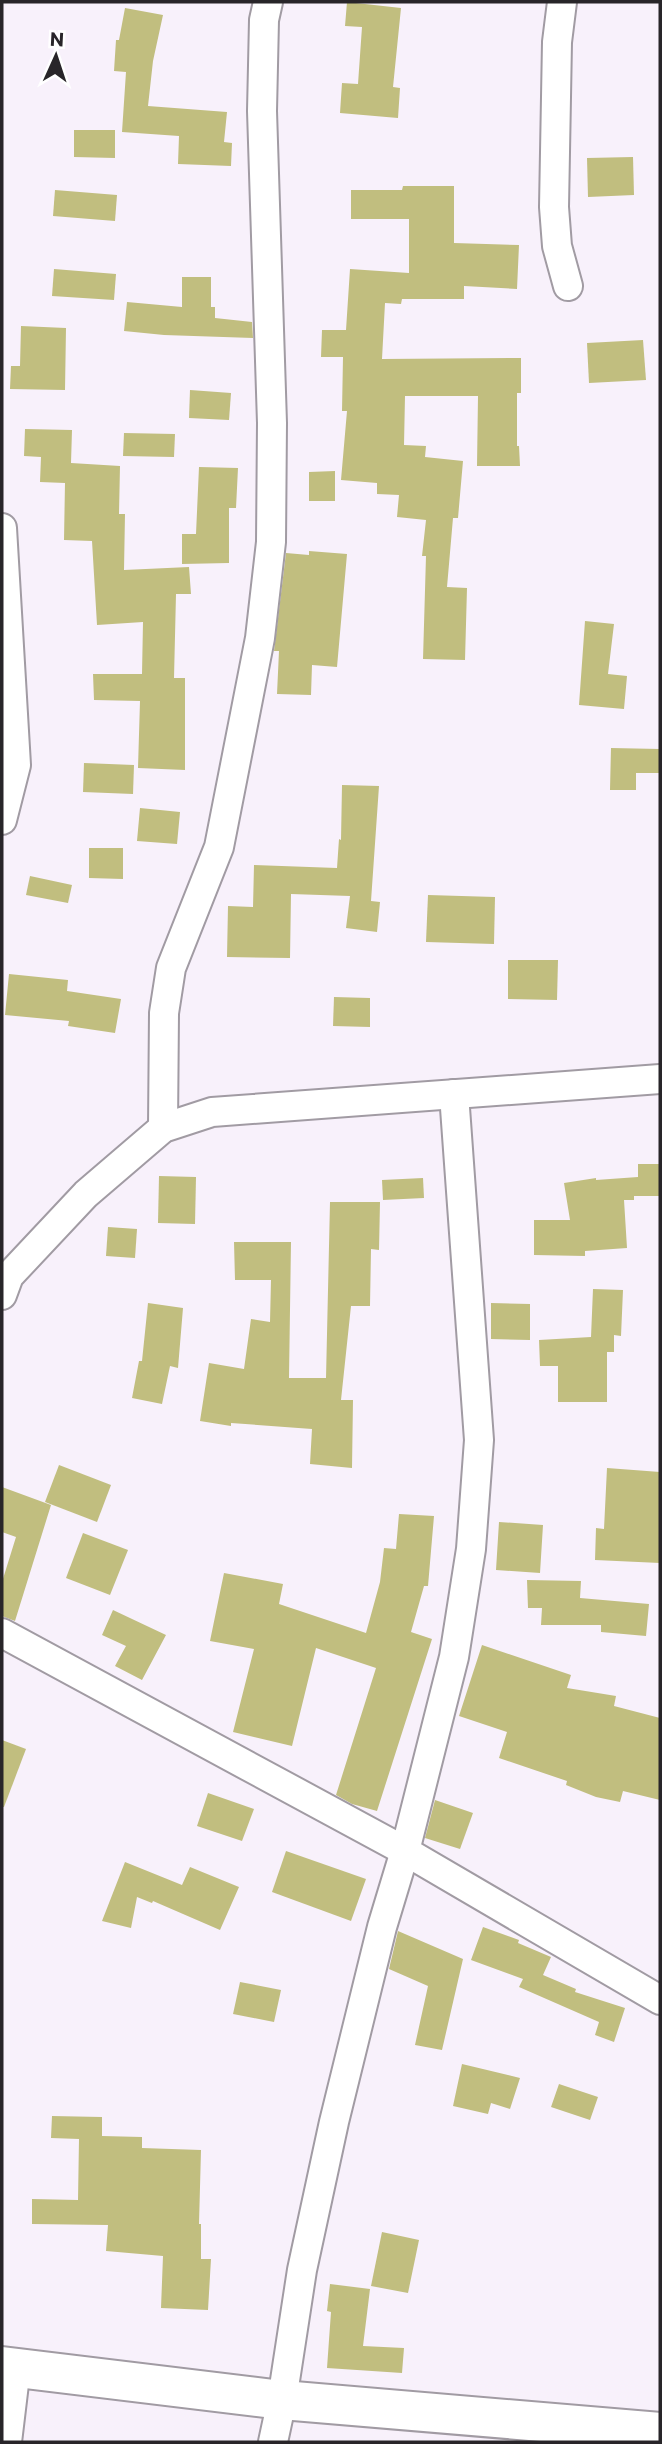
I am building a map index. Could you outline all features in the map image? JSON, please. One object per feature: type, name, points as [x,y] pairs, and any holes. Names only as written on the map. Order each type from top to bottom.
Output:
[{"type":"street","points":[[163,1128],[164,1013],[171,968],[219,847],[260,638],[271,542],[272,423],[262,111],[264,20],[268,2]]},
{"type":"street","points":[[562,2],[557,42],[554,207],[557,246],[568,286]]},
{"type":"street","points":[[2,528],[16,765],[2,820]]},
{"type":"street","points":[[4,1282],[86,1194],[163,1128],[212,1112],[660,1079]]},
{"type":"street","points":[[272,2442],[282,2400],[302,2270],[334,2122],[382,1927],[405,1851],[454,1657],[471,1549],[479,1440],[454,1094]]},
{"type":"street","points":[[2,1633],[405,1851],[660,2000]]},
{"type":"street","points":[[7,2442],[9,2366],[282,2400],[660,2432]]},
{"type":"building","points":[[347,2],[401,8],[393,87],[400,88],[398,118],[340,113],[342,83],[358,84],[362,27],[345,26]]},
{"type":"building","points":[[125,8],[163,15],[153,61],[148,106],[227,112],[224,142],[232,143],[231,166],[178,164],[179,136],[122,132],[126,72],[114,71],[116,40],[119,40]]},
{"type":"building","points":[[74,130],[115,130],[115,158],[74,157]]},
{"type":"building","points":[[633,157],[634,195],[588,197],[587,158]]},
{"type":"building","points":[[403,186],[454,186],[454,243],[519,245],[517,289],[464,286],[464,299],[402,299],[401,304],[385,303],[382,359],[521,358],[521,393],[517,393],[517,446],[520,466],[477,466],[478,396],[405,396],[404,445],[426,446],[425,457],[463,461],[458,518],[453,518],[447,587],[467,588],[465,660],[423,659],[426,556],[422,556],[426,520],[397,517],[399,495],[377,494],[377,483],[341,480],[347,411],[342,411],[343,357],[321,357],[322,330],[346,330],[350,269],[409,273],[409,219],[351,219],[351,190],[402,190]]},
{"type":"building","points":[[55,190],[117,195],[115,221],[53,216]]},
{"type":"building","points":[[54,269],[116,274],[114,300],[52,296]]},
{"type":"building","points":[[182,277],[211,277],[211,307],[215,307],[215,318],[252,322],[253,338],[124,331],[127,302],[182,307]]},
{"type":"building","points":[[21,326],[66,328],[65,390],[10,389],[11,366],[20,366]]},
{"type":"building","points":[[643,340],[646,380],[589,383],[587,343]]},
{"type":"building","points":[[190,390],[231,393],[229,420],[189,418]]},
{"type":"building","points":[[25,429],[72,430],[71,463],[120,466],[119,514],[125,514],[124,570],[189,567],[191,594],[176,594],[174,678],[185,678],[185,770],[138,768],[140,701],[94,700],[93,674],[142,674],[143,622],[97,625],[92,541],[64,540],[65,483],[40,482],[41,457],[24,456]]},
{"type":"building","points":[[124,433],[175,434],[174,457],[123,456]]},
{"type":"building","points":[[199,467],[238,468],[236,508],[229,508],[229,563],[182,564],[182,534],[196,534]]},
{"type":"building","points":[[335,471],[335,501],[309,501],[309,472]]},
{"type":"building","points":[[309,551],[347,554],[337,667],[312,665],[311,695],[277,694],[279,651],[274,651],[286,553],[309,555]]},
{"type":"building","points":[[585,621],[614,624],[608,674],[627,676],[624,709],[579,705]]},
{"type":"building","points":[[611,748],[660,749],[660,773],[636,773],[636,790],[610,790]]},
{"type":"building","points":[[84,763],[134,765],[133,794],[83,792]]},
{"type":"building","points":[[342,785],[379,786],[371,901],[380,902],[377,932],[346,928],[350,896],[291,894],[290,958],[227,957],[228,906],[253,907],[254,865],[337,868],[339,839],[341,840]]},
{"type":"building","points":[[140,808],[180,812],[177,844],[137,841]]},
{"type":"building","points":[[89,848],[123,848],[123,879],[89,878]]},
{"type":"building","points":[[30,876],[72,885],[68,903],[26,895]]},
{"type":"building","points":[[428,895],[495,897],[494,944],[426,942]]},
{"type":"building","points":[[508,960],[558,960],[557,1000],[508,999]]},
{"type":"building","points":[[9,974],[68,980],[67,991],[121,999],[115,1033],[68,1026],[69,1021],[5,1015]]},
{"type":"building","points":[[334,997],[370,998],[370,1027],[333,1026]]},
{"type":"building","points":[[638,1164],[660,1164],[660,1196],[634,1196],[634,1200],[624,1200],[627,1248],[585,1251],[585,1256],[534,1255],[534,1220],[570,1220],[564,1183],[596,1178],[638,1177]]},
{"type":"building","points":[[159,1176],[196,1177],[195,1224],[158,1223]]},
{"type":"building","points":[[423,1178],[424,1198],[383,1200],[382,1180]]},
{"type":"building","points":[[330,1202],[380,1202],[379,1250],[371,1249],[370,1306],[351,1306],[341,1400],[353,1400],[352,1468],[310,1464],[312,1429],[231,1423],[231,1426],[200,1421],[209,1363],[244,1369],[251,1319],[270,1322],[271,1280],[235,1280],[234,1242],[291,1242],[289,1378],[326,1378]]},
{"type":"building","points":[[108,1227],[137,1229],[135,1258],[106,1256]]},
{"type":"building","points":[[593,1289],[623,1290],[621,1336],[614,1335],[614,1352],[607,1352],[607,1402],[558,1402],[558,1366],[540,1366],[539,1340],[591,1337]]},
{"type":"building","points":[[148,1303],[183,1308],[178,1368],[170,1366],[162,1404],[132,1398],[139,1361],[142,1361]]},
{"type":"building","points":[[491,1303],[530,1304],[530,1340],[491,1339]]},
{"type":"building","points":[[59,1465],[111,1485],[97,1522],[45,1502]]},
{"type":"building","points":[[607,1468],[660,1472],[660,1563],[595,1560],[596,1528],[604,1529]]},
{"type":"building","points":[[2,1487],[51,1505],[15,1621],[2,1616],[2,1582],[16,1537],[2,1532]]},
{"type":"building","points":[[399,1514],[434,1516],[428,1586],[424,1586],[411,1632],[432,1639],[377,1811],[352,1804],[336,1795],[376,1668],[316,1648],[292,1746],[233,1732],[254,1649],[210,1641],[224,1573],[283,1584],[279,1604],[366,1633],[380,1582],[384,1548],[396,1549]]},
{"type":"building","points":[[499,1522],[543,1525],[540,1573],[496,1570]]},
{"type":"building","points":[[83,1533],[128,1550],[110,1595],[66,1578]]},
{"type":"building","points":[[527,1580],[581,1581],[580,1598],[649,1604],[646,1636],[601,1632],[601,1625],[541,1625],[542,1608],[528,1608]]},
{"type":"building","points":[[113,1610],[166,1635],[142,1680],[115,1666],[126,1646],[102,1635]]},
{"type":"building","points":[[482,1645],[571,1675],[567,1688],[616,1696],[614,1706],[660,1718],[660,1800],[623,1791],[620,1802],[596,1797],[566,1785],[567,1781],[499,1758],[507,1732],[459,1716]]},
{"type":"building","points":[[2,1740],[26,1749],[4,1807],[2,1807]]},
{"type":"building","points":[[208,1793],[254,1809],[242,1841],[197,1826]]},
{"type":"building","points":[[435,1800],[473,1813],[460,1849],[425,1838]]},
{"type":"building","points":[[286,1851],[366,1879],[351,1921],[272,1892]]},
{"type":"building","points":[[125,1862],[182,1885],[190,1867],[239,1887],[220,1930],[153,1901],[152,1903],[137,1897],[131,1928],[102,1921]]},
{"type":"building","points":[[483,1927],[519,1940],[518,1943],[551,1957],[543,1975],[576,1989],[575,1992],[625,2008],[614,2042],[595,2035],[599,2022],[519,1987],[523,1979],[471,1960]]},
{"type":"building","points":[[398,1931],[463,1959],[442,2050],[415,2045],[428,1986],[389,1969]]},
{"type":"building","points":[[240,1982],[281,1990],[274,2022],[233,2014]]},
{"type":"building","points":[[462,2064],[520,2078],[510,2109],[491,2103],[488,2114],[453,2106]]},
{"type":"building","points":[[559,2084],[598,2097],[590,2120],[551,2107]]},
{"type":"building","points":[[52,2116],[102,2117],[102,2136],[142,2137],[142,2148],[201,2150],[199,2224],[201,2259],[211,2259],[208,2310],[161,2308],[163,2256],[106,2251],[108,2225],[32,2224],[32,2199],[78,2200],[79,2139],[51,2138]]},
{"type":"building","points":[[382,2232],[419,2240],[408,2293],[371,2286]]},
{"type":"building","points":[[330,2284],[370,2289],[363,2346],[404,2348],[402,2373],[327,2368]]}]
